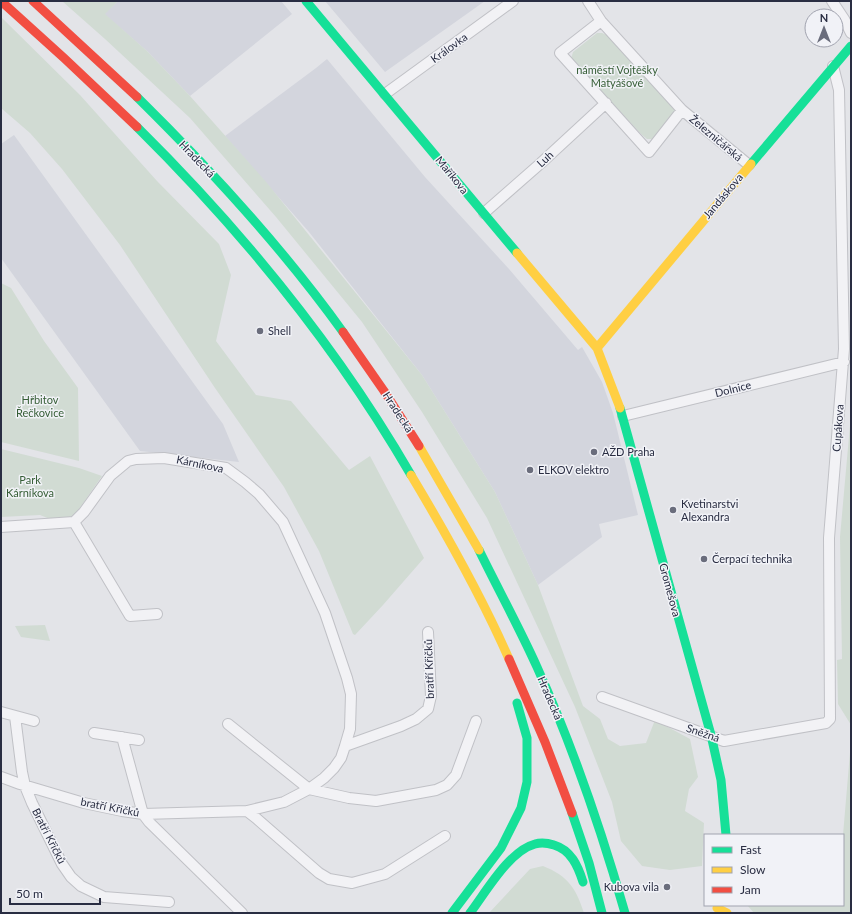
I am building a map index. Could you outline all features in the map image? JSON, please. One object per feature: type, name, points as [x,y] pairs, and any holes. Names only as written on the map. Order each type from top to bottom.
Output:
[{"type":"main road","name":"Hradecká","points":[[1,1],[74,66],[136,125],[200,191],[274,278],[364,399],[402,458],[450,540],[504,646],[546,746],[575,823],[598,892],[602,913]]},
{"type":"main road","name":"Hradecká","points":[[33,1],[80,42],[143,101],[234,198],[276,246],[337,324],[391,401],[448,494],[521,633],[553,705],[582,778],[618,887],[625,913]]},
{"type":"main road","name":"Maříkova","points":[[306,1],[597,348]]},
{"type":"main road","name":"Jandáskova","points":[[597,348],[851,46]]},
{"type":"main road","name":"Gromešova","points":[[597,348],[623,416],[711,735],[721,780],[726,834]]},
{"type":"main road","points":[[452,913],[502,848],[521,808],[527,782],[527,738],[523,718],[511,686],[504,646]]},
{"type":"main road","points":[[470,913],[507,864],[520,851],[535,844],[541,843],[556,846],[563,849],[570,855],[580,871],[585,890]]},
{"type":"main road","points":[[590,902],[595,913]]},
{"type":"main road","points":[[717,910],[727,913]]},
{"type":"street","name":"Královka","points":[[385,94],[513,1]]},
{"type":"street","points":[[588,1],[601,21],[682,110],[649,152],[560,53],[601,21]]},
{"type":"street","points":[[832,1],[851,33]]},
{"type":"street","name":"Cupákova","points":[[830,719],[829,538],[844,362],[839,90],[833,66]]},
{"type":"street","name":"Luh","points":[[484,213],[541,164],[606,103]]},
{"type":"street","name":"Železničářská","points":[[682,110],[749,166]]},
{"type":"street","name":"Dolnice","points":[[623,416],[844,362]]},
{"type":"street","name":"Kárníkova","points":[[74,522],[84,512],[110,476],[128,461],[146,458],[164,458],[226,468],[259,494],[283,522],[325,613],[332,634]]},
{"type":"street","points":[[1,527],[74,522],[130,616],[157,614]]},
{"type":"street","name":"bratří Křičků","points":[[345,746],[401,726],[416,719],[428,709],[432,696],[428,632]]},
{"type":"street","name":"bratří Křičků","points":[[1,777],[25,786],[100,807],[144,814],[246,811],[284,802],[309,789],[324,778],[334,768],[341,758],[350,729],[351,694],[332,634]]},
{"type":"street","name":"Sněžná","points":[[602,697],[711,735],[724,741],[826,723],[830,719]]},
{"type":"street","points":[[1,712],[34,721]]},
{"type":"street","name":"Bratří Křičků","points":[[15,716],[25,786],[62,864],[71,877],[81,886],[104,896],[169,902]]},
{"type":"street","points":[[228,724],[309,789],[349,798],[376,801],[436,790],[447,785],[456,775],[476,721]]},
{"type":"street","points":[[94,733],[122,736],[139,740]]},
{"type":"street","name":"Bratří Křičků","points":[[122,736],[144,814],[150,822],[242,913]]},
{"type":"street","points":[[246,811],[319,873],[329,879],[352,883],[385,874],[445,836]]},
{"type":"shaded area","points":[[118,1],[281,1],[292,14],[190,96],[147,51],[104,14]]},
{"type":"shaded area","points":[[325,1],[485,1],[385,72]]},
{"type":"shaded area","points":[[327,59],[425,177],[509,269],[578,350],[582,347],[602,382],[613,413],[638,515],[599,524],[602,537],[538,585],[495,492],[422,375],[309,232],[225,136]]},
{"type":"shaded area","points":[[14,135],[223,424],[239,462],[140,451],[1,258],[1,144]]},
{"type":"green space","points":[[62,1],[118,1],[105,14],[147,51],[190,96],[267,183],[422,375],[495,492],[538,585],[583,706],[600,719],[608,739],[620,746],[646,743],[655,720],[690,739],[698,777],[689,789],[685,811],[704,823],[702,866],[670,870],[642,866],[621,841],[612,802],[575,707],[487,518],[422,412],[362,322],[276,217],[190,118]]},
{"type":"green space","points":[[1,17],[80,95],[157,181],[219,244],[231,275],[216,341],[256,395],[291,401],[349,470],[370,456],[424,558],[355,635],[353,634],[319,551],[284,487],[215,388],[120,245],[62,169],[30,133],[1,108]]},
{"type":"green space","name":"náměstí Vojtěšky Matyášové","points":[[597,33],[602,33],[611,37],[674,106],[676,112],[654,139],[647,139],[641,134],[571,59],[573,52]]},
{"type":"green space","name":"Hřbitov Řečkovice","points":[[1,283],[11,288],[44,341],[78,388],[79,461],[1,442]]},
{"type":"green space","points":[[851,414],[851,725],[838,704],[837,660],[842,659],[840,537]]},
{"type":"green space","name":"Park Kárníkova","points":[[1,449],[79,468],[102,476],[77,512],[69,518],[50,519],[40,515],[1,517]]},
{"type":"green space","points":[[45,625],[50,641],[21,637],[15,626]]},
{"type":"green space","points":[[851,741],[851,913],[754,913],[748,906],[844,906],[843,834]]},
{"type":"green space","points":[[543,866],[559,874],[570,884],[578,897],[584,913],[489,913],[530,869]]},
{"type":"traffic: fast","points":[[306,1],[517,253]]},
{"type":"traffic: fast","points":[[751,164],[851,46]]},
{"type":"traffic: fast","points":[[137,97],[219,181],[245,210],[320,300],[343,332]]},
{"type":"traffic: fast","points":[[137,127],[214,207],[286,292],[352,381],[411,475]]},
{"type":"traffic: fast","points":[[620,408],[711,735],[721,780],[726,834]]},
{"type":"traffic: fast","points":[[479,550],[530,652],[563,727],[596,819],[625,913]]},
{"type":"traffic: fast","points":[[452,913],[501,848],[521,808],[527,782],[527,738],[517,703]]},
{"type":"traffic: fast","points":[[572,813],[589,863],[602,913]]},
{"type":"traffic: fast","points":[[470,913],[507,863],[525,848],[535,844],[542,843],[560,847],[573,859],[583,882]]},
{"type":"traffic: slow","points":[[597,348],[751,164]]},
{"type":"traffic: slow","points":[[517,253],[597,348],[620,408]]},
{"type":"traffic: slow","points":[[419,446],[479,550]]},
{"type":"traffic: slow","points":[[411,475],[463,566],[509,659]]},
{"type":"traffic: slow","points":[[717,908],[727,913]]},
{"type":"traffic: jam","points":[[1,1],[137,127]]},
{"type":"traffic: jam","points":[[33,1],[137,97]]},
{"type":"traffic: jam","points":[[343,332],[384,391],[419,446]]},
{"type":"traffic: jam","points":[[509,659],[545,742],[572,813]]},
{"type":"place","name":"Shell","points":[[260,331]]},
{"type":"place","name":"AŽD Praha","points":[[594,452]]},
{"type":"place","name":"ELKOV elektro","points":[[530,470]]},
{"type":"place","name":"Kvetinarstvi Alexandra","points":[[673,510]]},
{"type":"place","name":"Čerpací technika","points":[[704,559]]},
{"type":"place","name":"Kubova vila","points":[[667,887]]}]
